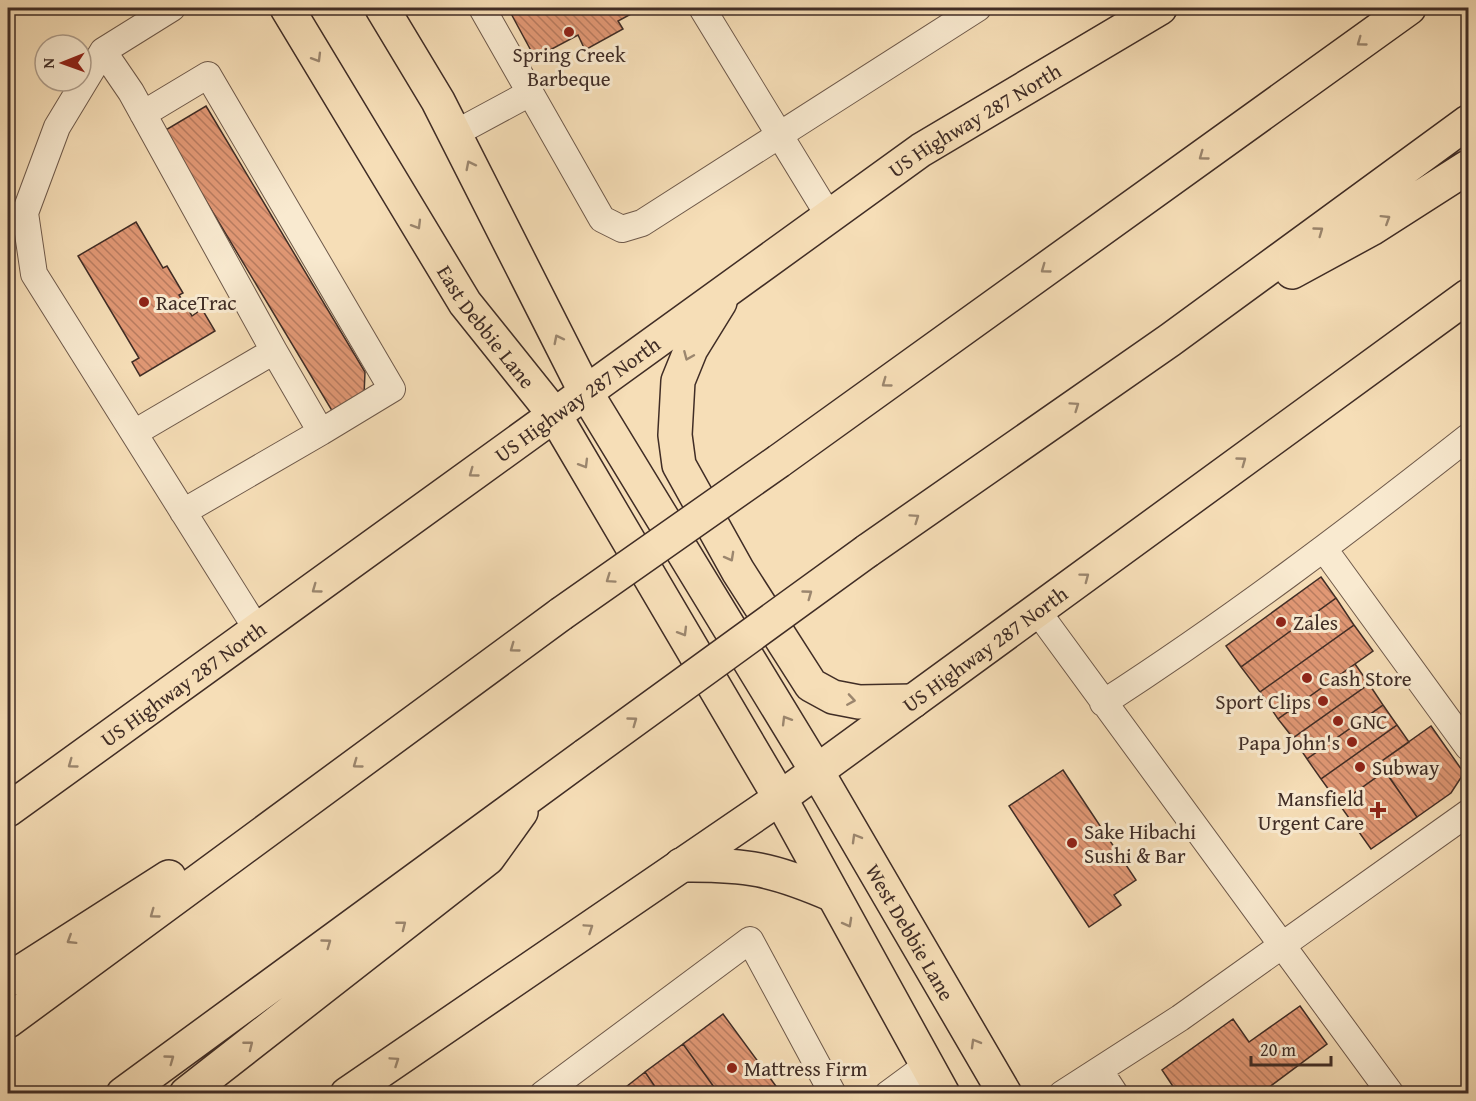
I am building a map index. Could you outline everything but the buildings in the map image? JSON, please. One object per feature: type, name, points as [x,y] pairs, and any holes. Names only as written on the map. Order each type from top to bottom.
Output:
[{"type":"main road","name":"East Debbie Lane","points":[[287,8],[465,303],[554,414],[780,798]]},
{"type":"main road","points":[[382,8],[438,101],[585,392],[816,770]]},
{"type":"main road","name":"US Highway 287 North","points":[[8,810],[921,150],[1160,8]]},
{"type":"main road","points":[[8,1022],[561,614],[779,461],[1409,8]]},
{"type":"main road","points":[[123,1094],[538,788],[867,551],[1170,340],[1468,122]]},
{"type":"main road","points":[[1170,340],[1371,229],[1468,167]]},
{"type":"main road","points":[[729,288],[690,349],[678,381],[675,435],[680,465],[738,570],[811,685],[833,697],[859,702],[913,701]]},
{"type":"main road","name":"US Highway 287 North","points":[[347,1094],[780,798],[1038,612],[1468,296]]},
{"type":"main road","name":"West Debbie Lane","points":[[816,770],[1005,1094]]},
{"type":"main road","points":[[186,1094],[488,858],[538,788]]},
{"type":"main road","points":[[780,798],[943,1094]]},
{"type":"main road","points":[[8,980],[186,867],[302,804]]},
{"type":"main road","points":[[681,865],[760,868],[789,875],[833,894]]},
{"type":"lane","points":[[172,8],[104,51],[57,127],[25,213],[34,274],[258,631]]},
{"type":"lane","points":[[482,8],[602,219],[622,229],[642,223],[978,8]]},
{"type":"lane","points":[[702,8],[829,216]]},
{"type":"lane","points":[[104,51],[144,114],[321,432]]},
{"type":"lane","points":[[144,114],[207,75],[392,389],[183,512]]},
{"type":"lane","points":[[454,134],[530,93]]},
{"type":"lane","points":[[134,433],[274,351]]},
{"type":"lane","points":[[1103,703],[1171,660],[1324,549],[1468,437]]},
{"type":"lane","points":[[1324,549],[1468,747]]},
{"type":"lane","points":[[1038,612],[1391,1094]]},
{"type":"lane","points":[[1062,1094],[1100,1071],[1468,813]]},
{"type":"lane","points":[[543,1094],[750,940],[833,1094]]},
{"type":"lane","points":[[888,1094],[926,1066]]},
{"type":"lane","points":[[1100,1071],[1115,1094]]},
{"type":"place","name":"Spring Creek Barbeque","points":[[569,32]]},
{"type":"place","name":"RaceTrac","points":[[144,302]]},
{"type":"place","name":"Zales","points":[[1281,622]]},
{"type":"place","name":"Cash Store","points":[[1307,678]]},
{"type":"place","name":"Sport Clips","points":[[1323,701]]},
{"type":"place","name":"GNC","points":[[1338,721]]},
{"type":"place","name":"Papa John's","points":[[1352,742]]},
{"type":"place","name":"Subway","points":[[1360,767]]},
{"type":"place","name":"Mansfield Urgent Care","points":[[1378,810]]},
{"type":"place","name":"Sake Hibachi Sushi & Bar","points":[[1072,843]]},
{"type":"place","name":"Mattress Firm","points":[[732,1068]]}]
